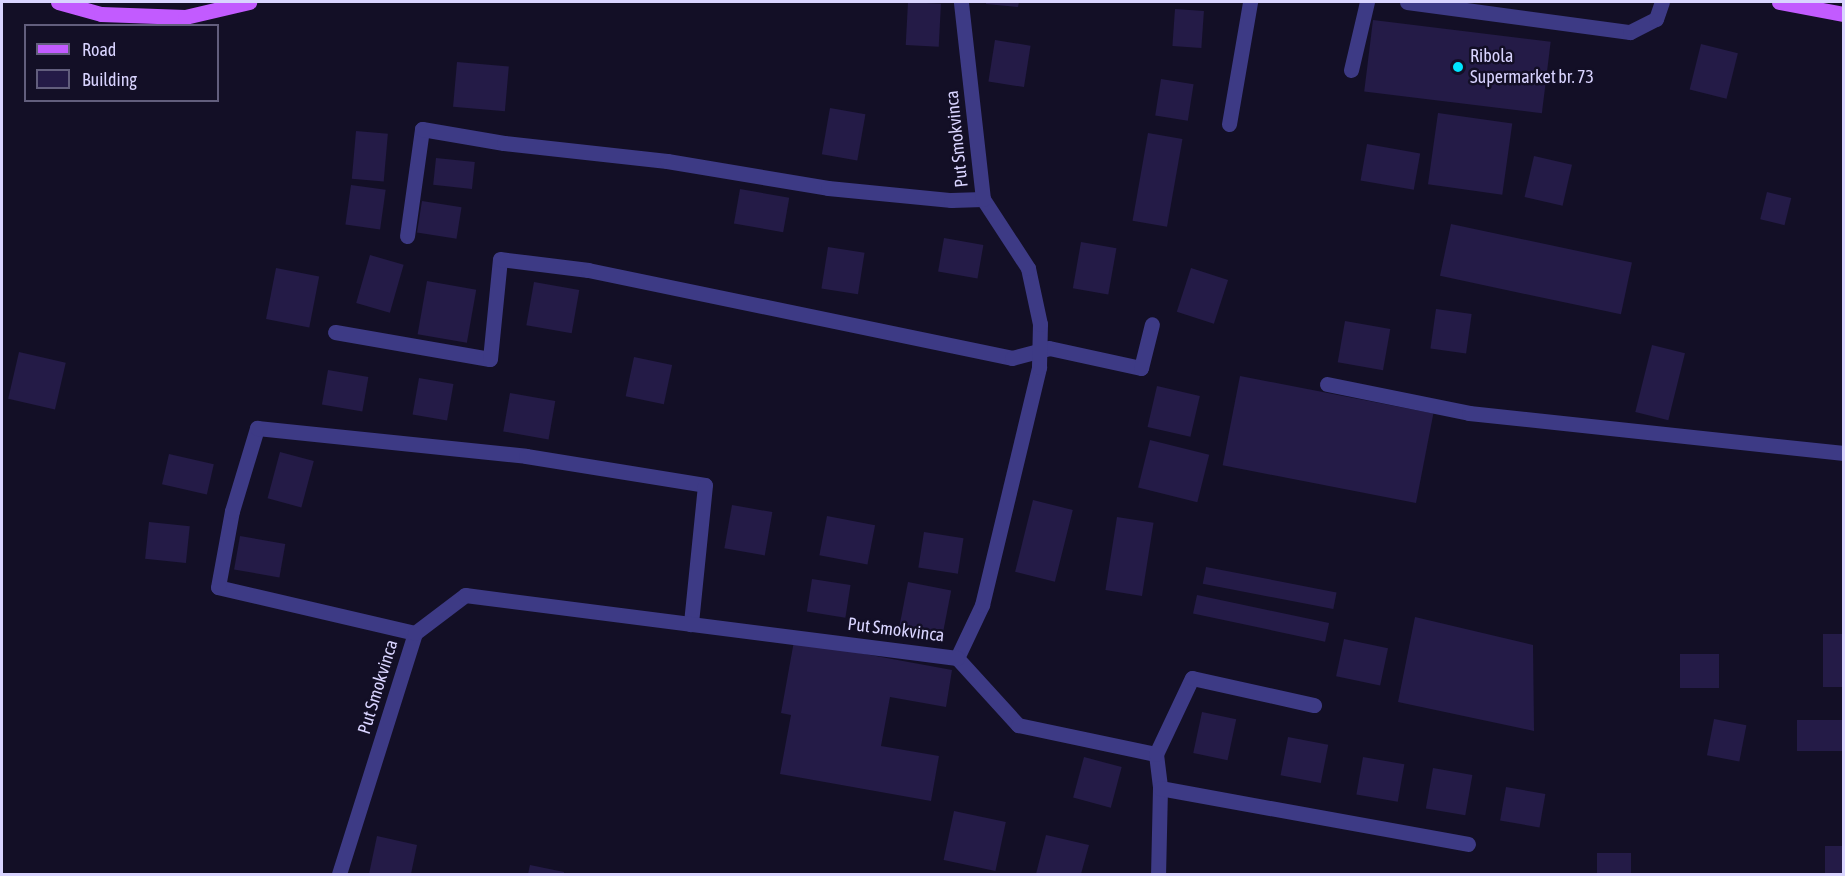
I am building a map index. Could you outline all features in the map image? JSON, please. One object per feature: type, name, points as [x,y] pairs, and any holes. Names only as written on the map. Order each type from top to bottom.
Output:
[{"type":"main road","points":[[58,2],[102,14],[185,17],[249,2]]},
{"type":"main road","points":[[1779,2],[1844,14]]},
{"type":"street","name":"Put Smokvinca","points":[[339,874],[415,633],[465,595],[957,657],[982,605],[1039,367],[1040,324],[1028,268],[983,199],[961,2]]},
{"type":"street","points":[[1229,124],[1250,2]]},
{"type":"street","points":[[1351,70],[1367,2]]},
{"type":"street","points":[[1407,2],[1630,32],[1656,19],[1662,2]]},
{"type":"street","points":[[407,236],[422,129],[504,143],[667,161],[828,188],[951,200],[983,199]]},
{"type":"street","points":[[335,332],[490,359],[500,259],[588,270],[1012,358],[1049,348],[1142,368],[1152,324]]},
{"type":"street","points":[[1327,384],[1469,412],[1844,453]]},
{"type":"street","points":[[415,633],[218,587],[232,511],[257,428],[526,456],[705,485],[692,624]]},
{"type":"street","points":[[957,657],[1018,725],[1156,754]]},
{"type":"street","points":[[1158,874],[1160,788],[1156,754],[1192,678],[1314,705]]},
{"type":"street","points":[[1160,788],[1468,844]]},
{"type":"building","points":[[908,2],[941,4],[939,47],[906,45]]},
{"type":"building","points":[[986,2],[1019,2],[1018,7],[986,4]]},
{"type":"building","points":[[1175,9],[1204,11],[1201,48],[1172,46]]},
{"type":"building","name":"Ribola Supermarket br. 73","points":[[1373,20],[1551,42],[1542,113],[1364,91]]},
{"type":"building","points":[[995,40],[1031,46],[1024,87],[988,81]]},
{"type":"building","points":[[1701,44],[1738,53],[1727,99],[1690,90]]},
{"type":"building","points":[[457,62],[509,67],[505,111],[453,107]]},
{"type":"building","points":[[1161,79],[1194,84],[1188,121],[1155,116]]},
{"type":"building","points":[[830,108],[865,114],[857,161],[822,154]]},
{"type":"building","points":[[1438,113],[1512,123],[1502,195],[1428,184]]},
{"type":"building","points":[[356,131],[388,134],[384,182],[352,179]]},
{"type":"building","points":[[1148,133],[1182,139],[1167,227],[1133,221]]},
{"type":"building","points":[[1367,144],[1420,153],[1414,190],[1361,180]]},
{"type":"building","points":[[1534,156],[1572,165],[1563,206],[1525,197]]},
{"type":"building","points":[[436,158],[475,162],[472,189],[433,185]]},
{"type":"building","points":[[351,185],[386,190],[380,229],[345,225]]},
{"type":"building","points":[[740,189],[789,198],[783,232],[734,223]]},
{"type":"building","points":[[1767,192],[1791,198],[1784,225],[1760,219]]},
{"type":"building","points":[[422,201],[462,207],[457,239],[417,233]]},
{"type":"building","points":[[1451,224],[1632,262],[1621,314],[1440,276]]},
{"type":"building","points":[[944,238],[983,245],[977,278],[938,271]]},
{"type":"building","points":[[1081,242],[1116,248],[1108,295],[1073,288]]},
{"type":"building","points":[[828,247],[865,253],[858,294],[821,288]]},
{"type":"building","points":[[370,255],[404,265],[390,313],[356,303]]},
{"type":"building","points":[[276,268],[319,276],[309,327],[266,319]]},
{"type":"building","points":[[1191,268],[1228,280],[1214,324],[1177,312]]},
{"type":"building","points":[[427,281],[476,290],[467,343],[418,334]]},
{"type":"building","points":[[534,282],[579,290],[572,333],[526,325]]},
{"type":"building","points":[[1436,309],[1472,314],[1466,354],[1430,349]]},
{"type":"building","points":[[1345,321],[1390,329],[1383,370],[1338,362]]},
{"type":"building","points":[[1652,345],[1685,353],[1668,420],[1635,412]]},
{"type":"building","points":[[19,352],[66,363],[55,410],[8,399]]},
{"type":"building","points":[[634,357],[672,365],[664,404],[626,396]]},
{"type":"building","points":[[328,370],[368,377],[362,412],[322,404]]},
{"type":"building","points":[[1240,376],[1433,414],[1416,503],[1223,465]]},
{"type":"building","points":[[419,378],[453,384],[447,421],[413,414]]},
{"type":"building","points":[[1157,386],[1200,396],[1190,437],[1148,427]]},
{"type":"building","points":[[510,393],[555,401],[549,439],[503,431]]},
{"type":"building","points":[[1150,440],[1209,455],[1197,502],[1138,488]]},
{"type":"building","points":[[280,452],[314,461],[301,507],[268,498]]},
{"type":"building","points":[[169,454],[214,464],[207,495],[162,484]]},
{"type":"building","points":[[1033,500],[1073,510],[1055,582],[1015,572]]},
{"type":"building","points":[[732,505],[772,512],[765,555],[724,548]]},
{"type":"building","points":[[827,516],[875,525],[867,565],[819,555]]},
{"type":"building","points":[[1117,517],[1154,523],[1142,596],[1105,590]]},
{"type":"building","points":[[149,522],[190,526],[186,563],[145,559]]},
{"type":"building","points":[[924,532],[964,538],[958,574],[918,568]]},
{"type":"building","points":[[240,536],[285,544],[279,577],[234,569]]},
{"type":"building","points":[[1206,567],[1337,592],[1333,609],[1203,584]]},
{"type":"building","points":[[812,579],[851,585],[845,618],[807,612]]},
{"type":"building","points":[[908,582],[951,590],[942,637],[899,628]]},
{"type":"building","points":[[1197,595],[1329,623],[1325,642],[1193,614]]},
{"type":"building","points":[[1415,617],[1533,645],[1534,731],[1398,702]]},
{"type":"building","points":[[1823,634],[1844,634],[1844,687],[1823,687]]},
{"type":"building","points":[[1344,639],[1388,648],[1380,686],[1336,676]]},
{"type":"building","points":[[794,641],[952,670],[946,707],[890,697],[881,746],[939,756],[931,801],[780,774],[791,715],[781,713]]},
{"type":"building","points":[[1680,654],[1719,654],[1719,688],[1680,688]]},
{"type":"building","points":[[1202,712],[1236,719],[1228,760],[1193,753]]},
{"type":"building","points":[[1714,719],[1746,725],[1739,762],[1707,755]]},
{"type":"building","points":[[1797,720],[1844,720],[1844,751],[1797,751]]},
{"type":"building","points":[[1288,737],[1328,745],[1321,783],[1281,775]]},
{"type":"building","points":[[1084,757],[1122,767],[1111,808],[1073,798]]},
{"type":"building","points":[[1363,757],[1404,764],[1398,802],[1356,794]]},
{"type":"building","points":[[1433,768],[1472,775],[1465,815],[1426,808]]},
{"type":"building","points":[[1506,787],[1545,794],[1539,827],[1500,820]]},
{"type":"building","points":[[954,811],[1006,822],[995,871],[944,860]]},
{"type":"building","points":[[1046,835],[1089,845],[1081,874],[1036,874]]},
{"type":"building","points":[[377,836],[417,845],[411,874],[369,874]]},
{"type":"building","points":[[1825,846],[1844,846],[1844,874],[1825,874]]},
{"type":"building","points":[[1597,853],[1631,853],[1631,874],[1597,874]]},
{"type":"building","points":[[530,865],[564,872],[564,874],[528,874]]},
{"type":"place","name":"Ribola Supermarket br. 73","points":[[1458,67]]}]
